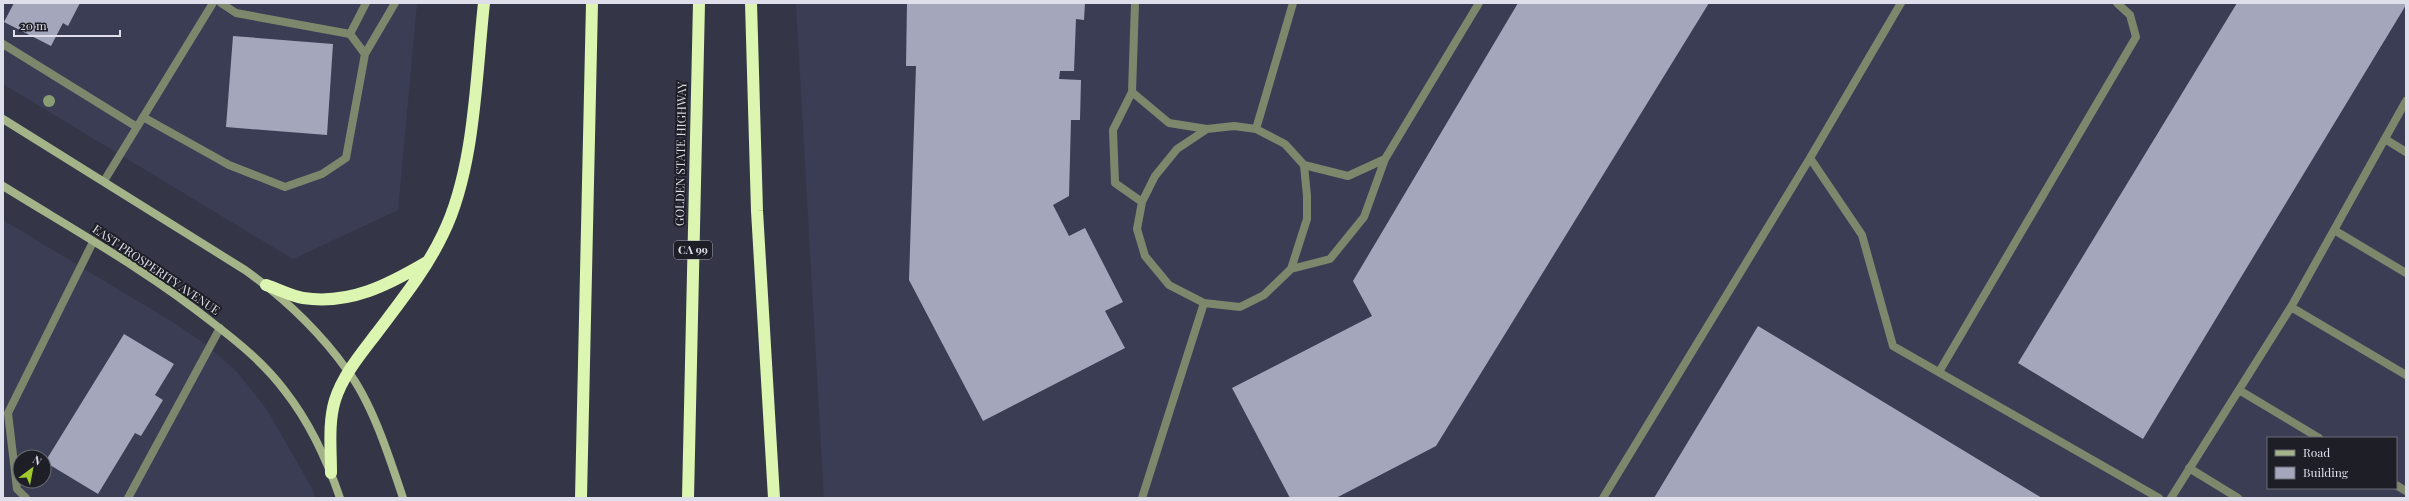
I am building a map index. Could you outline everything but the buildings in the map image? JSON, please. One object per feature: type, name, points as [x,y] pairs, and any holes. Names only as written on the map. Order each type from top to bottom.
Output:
[{"type":"highway","points":[[331,473],[330,434],[335,401],[348,370],[429,260],[444,233],[464,171],[484,3]]},
{"type":"highway","points":[[581,498],[592,3]]},
{"type":"highway","name":"GOLDEN STATE HIGHWAY","points":[[688,498],[699,3]]},
{"type":"highway","points":[[751,3],[757,211],[774,498]]},
{"type":"highway","points":[[266,285],[302,298],[331,299],[357,296],[397,279],[429,260]]},
{"type":"main road","points":[[3,119],[196,238],[266,285],[301,317],[348,370],[374,419],[403,498]]},
{"type":"main road","name":"EAST PROSPERITY AVENUE","points":[[3,186],[190,305],[220,328],[266,368],[286,391],[310,429],[331,473],[340,498]]},
{"type":"lane","points":[[104,181],[213,3]]},
{"type":"lane","points":[[221,3],[236,13],[350,34],[365,54]]},
{"type":"lane","points":[[350,34],[366,3]]},
{"type":"lane","points":[[143,117],[229,165],[285,187],[322,174],[346,158],[365,54],[395,3]]},
{"type":"lane","points":[[1135,3],[1132,92],[1114,130],[1116,183],[1142,202]]},
{"type":"lane","points":[[1256,129],[1293,3]]},
{"type":"lane","points":[[1207,129],[1177,149],[1155,176],[1142,202],[1137,229],[1145,256],[1169,285],[1204,303],[1240,307],[1264,295],[1291,269],[1330,258],[1364,217],[1384,159],[1479,3]]},
{"type":"lane","points":[[1603,498],[1810,158],[1901,3]]},
{"type":"lane","points":[[1939,372],[2136,37],[2130,15],[2117,3]]},
{"type":"lane","points":[[3,44],[137,127]]},
{"type":"lane","points":[[1132,92],[1169,123],[1207,129],[1234,126],[1256,129],[1285,144],[1304,165],[1348,176],[1384,159]]},
{"type":"lane","points":[[2171,498],[2291,307],[2406,101]]},
{"type":"lane","points":[[2385,139],[2406,152]]},
{"type":"lane","points":[[1810,158],[1862,235],[1894,346],[2159,498]]},
{"type":"lane","points":[[1291,269],[1307,219],[1304,165]]},
{"type":"lane","points":[[2334,230],[2406,273]]},
{"type":"lane","points":[[26,498],[17,489],[8,413],[93,242]]},
{"type":"lane","points":[[1142,498],[1204,303]]},
{"type":"lane","points":[[2291,307],[2406,375]]},
{"type":"lane","points":[[128,498],[220,328]]},
{"type":"lane","points":[[2239,390],[2317,437]]},
{"type":"lane","points":[[2190,468],[2238,498]]},
{"type":"lane","points":[[2397,486],[2406,491]]},
{"type":"shaded area","points":[[3,3],[417,3],[398,210],[293,259],[3,84]]},
{"type":"shaded area","points":[[796,3],[2406,3],[2406,498],[824,498]]},
{"type":"shaded area","points":[[3,220],[174,323],[205,344],[237,372],[267,410],[312,488],[315,498],[3,498]]}]
